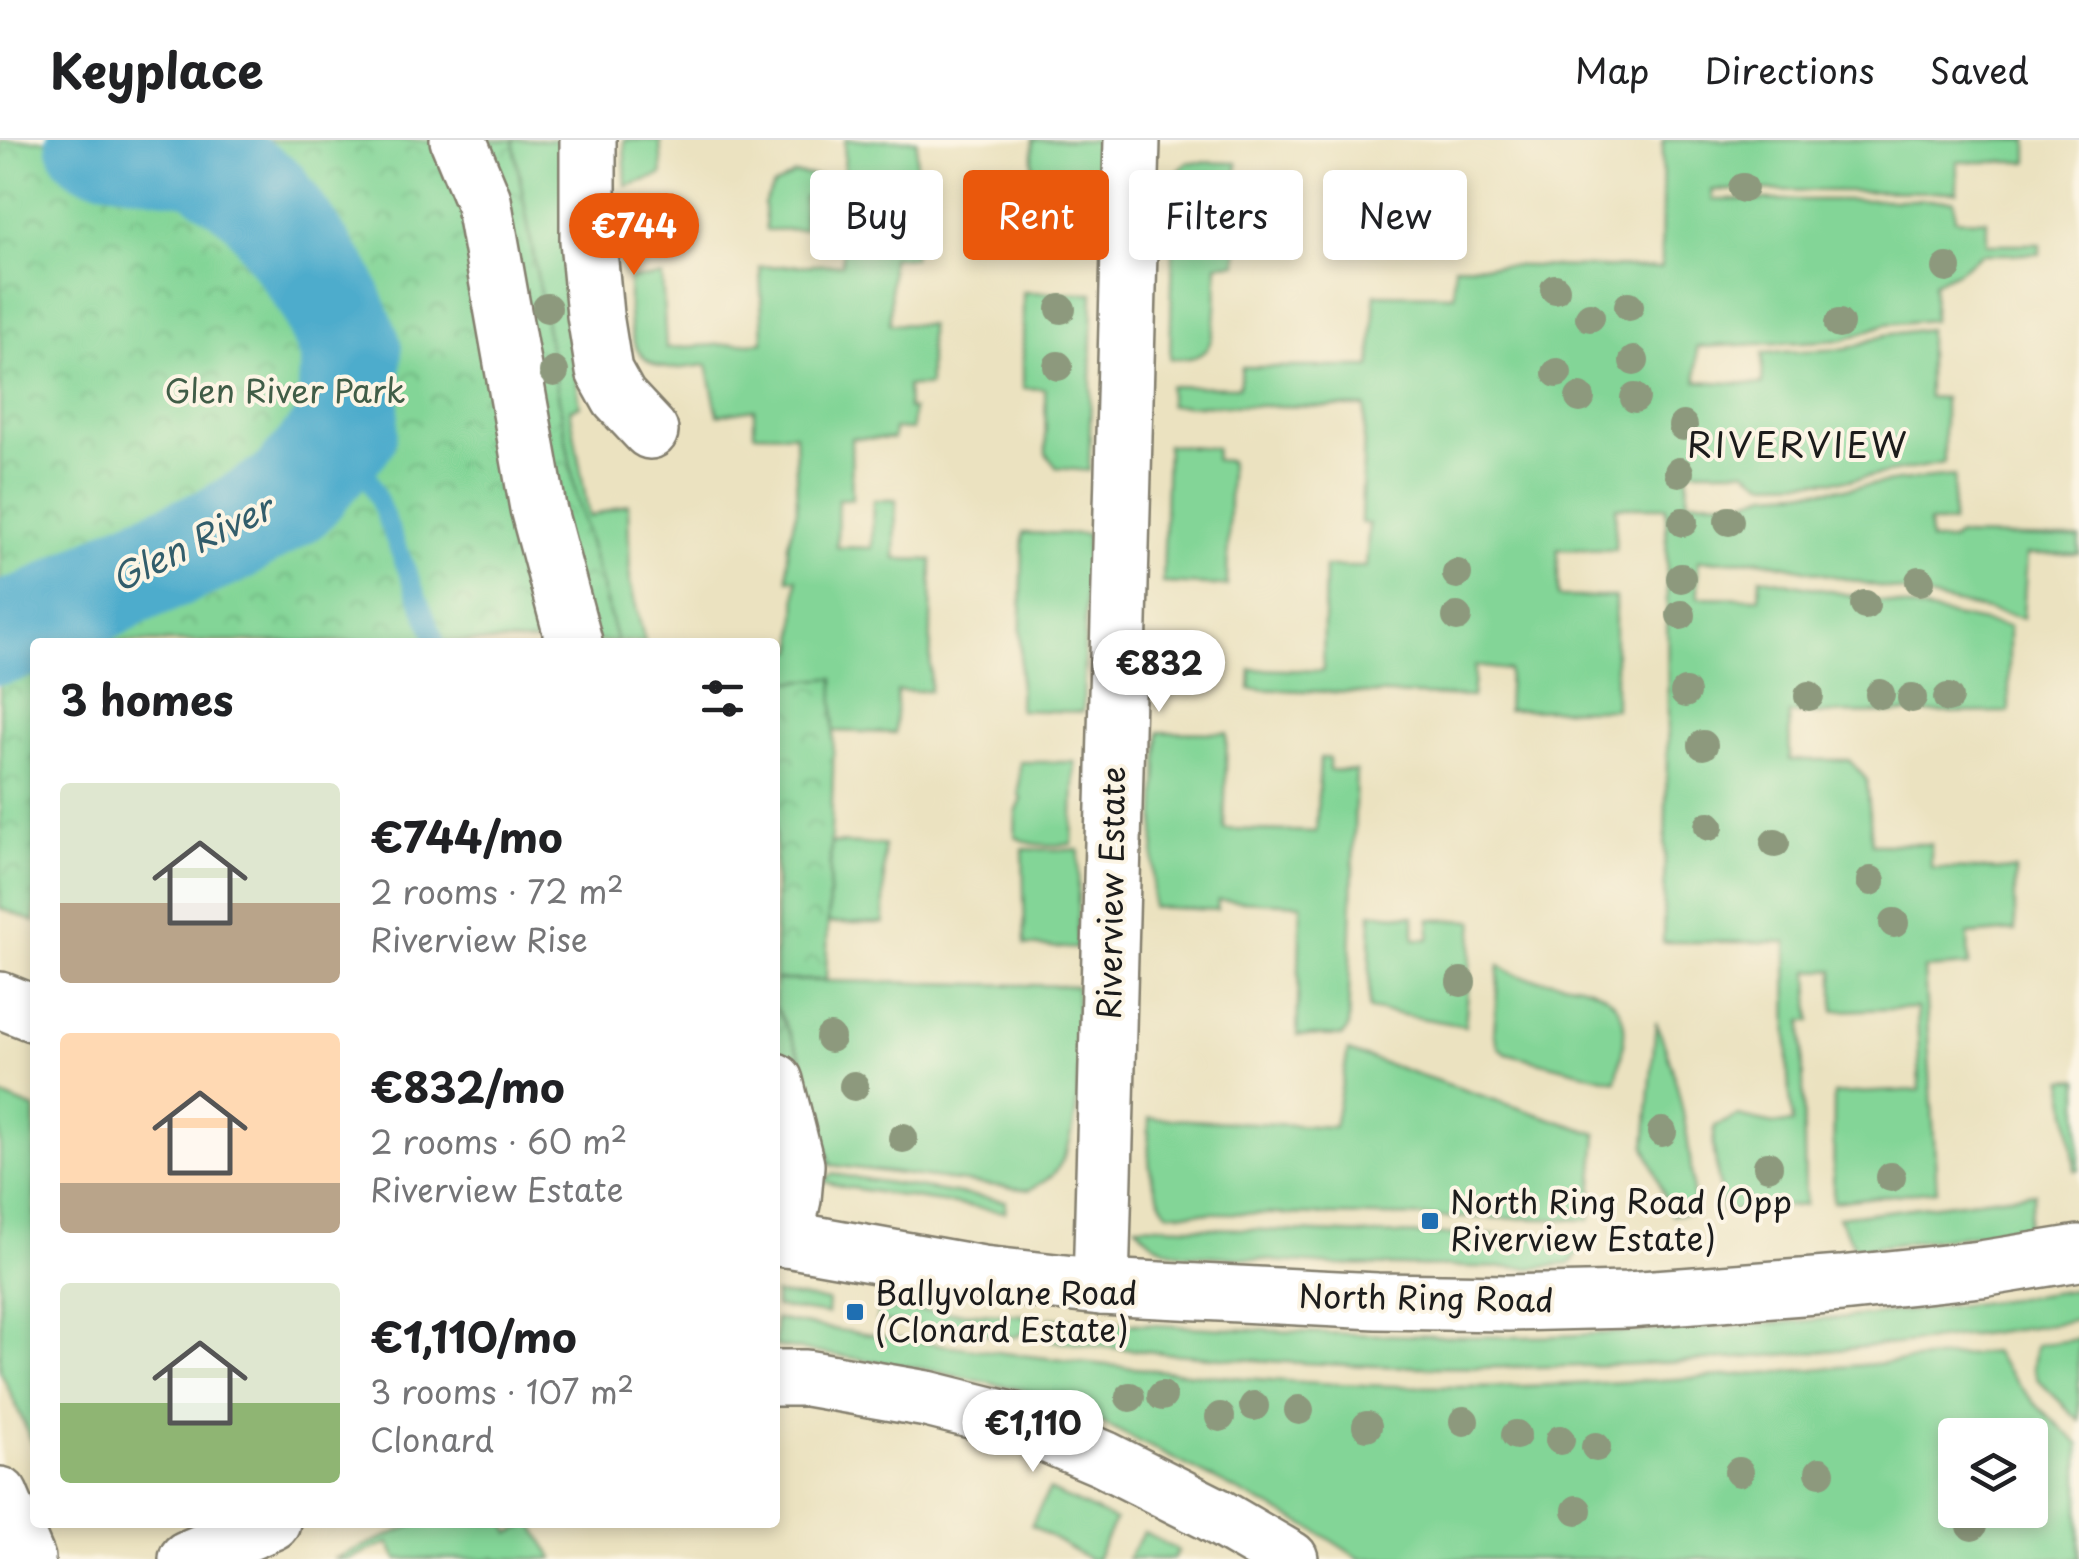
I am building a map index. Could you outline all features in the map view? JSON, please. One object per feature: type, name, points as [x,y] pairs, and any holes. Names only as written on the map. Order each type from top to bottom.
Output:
[{"type":"street","points":[[458,140],[483,200],[538,508],[573,638]]},
{"type":"street","points":[[588,140],[588,240],[604,371],[619,398],[650,431]]},
{"type":"street","name":"Riverview Estate","points":[[1101,1287],[1132,140]]},
{"type":"street","points":[[0,1000],[30,1012]]},
{"type":"street","points":[[780,1101],[796,1164],[794,1198],[780,1235]]},
{"type":"street","name":"North Ring Road","points":[[780,1238],[983,1274],[1101,1287],[1377,1301],[1508,1303],[1628,1300],[1841,1284],[2079,1254]]},
{"type":"street","points":[[780,1378],[806,1378],[927,1399],[1015,1421],[1167,1490],[1290,1559]]},
{"type":"street","points":[[0,1495],[26,1559]]},
{"type":"street","points":[[186,1559],[258,1528]]},
{"type":"green space","name":"Glen River Park","points":[[0,140],[513,140],[576,496],[616,638],[30,638],[30,920],[0,908]]},
{"type":"green space","points":[[513,140],[561,140],[569,322],[580,406],[570,409],[589,517],[628,504],[630,583],[644,638],[616,638],[576,496]]},
{"type":"green space","points":[[624,140],[660,140],[662,175],[626,186]]},
{"type":"green space","points":[[845,140],[917,140],[916,170],[844,170]]},
{"type":"green space","points":[[1033,140],[1097,140],[1096,170],[1033,170]]},
{"type":"green space","points":[[1663,140],[2028,140],[2028,162],[1957,162],[1957,192],[1712,190],[1713,200],[1954,200],[1955,219],[1987,220],[1987,244],[2040,244],[2040,254],[1982,254],[1934,283],[1933,320],[1886,324],[1844,340],[1697,347],[1697,381],[1762,385],[1763,353],[1847,349],[1885,335],[1928,329],[1928,397],[1944,398],[1944,463],[1850,480],[1764,482],[1745,470],[1688,470],[1687,500],[1744,501],[1768,493],[1954,476],[1952,523],[1929,523],[1930,541],[1952,541],[1958,536],[2079,538],[2079,554],[2027,554],[2023,618],[1760,560],[1698,561],[1698,597],[1759,598],[1760,577],[2009,627],[2009,712],[1789,714],[1790,760],[1849,760],[1867,780],[1872,844],[1931,844],[1931,868],[2015,870],[2015,931],[1968,935],[1969,966],[1924,969],[1937,1190],[1833,1202],[1834,1094],[1920,1090],[1917,1008],[1834,1011],[1834,970],[1809,971],[1811,1021],[1802,1021],[1805,1205],[1723,1211],[1713,1145],[1715,1126],[1738,1116],[1774,1124],[1793,1123],[1788,1077],[1787,942],[1663,942],[1668,715],[1666,507],[1616,507],[1615,550],[1558,549],[1558,597],[1615,597],[1615,709],[1507,710],[1509,670],[1475,666],[1472,697],[1250,689],[1251,669],[1323,671],[1325,567],[1366,567],[1369,524],[1361,523],[1365,407],[1169,405],[1169,386],[1239,387],[1242,367],[1371,367],[1375,294],[1454,295],[1454,265],[1661,268]]},
{"type":"green space","points":[[1187,162],[1237,163],[1237,170],[1180,170]]},
{"type":"green space","points":[[795,174],[810,176],[810,197],[804,197],[804,229],[766,230],[764,204],[773,187]]},
{"type":"green space","points":[[842,260],[891,260],[890,324],[929,325],[929,386],[907,386],[908,409],[913,409],[912,430],[894,429],[893,439],[851,438],[852,499],[838,499],[837,547],[872,548],[873,500],[896,500],[895,559],[932,560],[930,691],[897,691],[895,733],[832,731],[833,678],[780,683],[780,652],[795,650],[797,579],[788,579],[788,544],[797,509],[795,434],[754,433],[754,409],[718,415],[707,365],[666,368],[652,363],[642,356],[631,333],[629,279],[662,276],[666,348],[763,342],[760,267],[842,264]]},
{"type":"green space","points":[[1173,260],[1237,260],[1217,264],[1216,313],[1207,348],[1193,357],[1170,359]]},
{"type":"green space","points":[[1023,292],[1093,293],[1089,471],[1057,468],[1046,454],[1045,389],[1023,388]]},
{"type":"green space","points":[[1167,445],[1216,448],[1215,460],[1230,461],[1227,586],[1163,583]]},
{"type":"green space","points":[[1023,533],[1087,534],[1083,712],[1019,710]]},
{"type":"green space","points":[[834,678],[826,980],[780,980],[780,683]]},
{"type":"green space","points":[[1159,732],[1227,733],[1224,829],[1316,832],[1320,758],[1329,758],[1329,770],[1356,771],[1348,1028],[1342,1036],[1297,1035],[1301,904],[1218,900],[1217,910],[1152,907]]},
{"type":"green space","points":[[1020,762],[1075,762],[1072,844],[1035,844],[1015,836],[1016,813],[1022,799]]},
{"type":"green space","points":[[831,843],[884,845],[884,923],[828,923]]},
{"type":"green space","points":[[1023,849],[1079,850],[1077,949],[1025,945]]},
{"type":"green space","points":[[1371,913],[1414,916],[1414,939],[1429,939],[1430,919],[1474,921],[1465,1026],[1369,1009]]},
{"type":"green space","points":[[1499,965],[1517,975],[1583,986],[1610,999],[1624,1026],[1616,1081],[1499,1048],[1494,1033]]},
{"type":"green space","points":[[780,980],[1076,986],[1078,1082],[1072,1132],[1055,1172],[1029,1190],[831,1165],[800,1055],[780,1015]]},
{"type":"green space","points":[[780,1015],[800,1055],[831,1165],[780,1154]]},
{"type":"green space","points":[[1656,1022],[1684,1116],[1694,1213],[1672,1215],[1645,1146]]},
{"type":"green space","points":[[1348,1051],[1597,1134],[1590,1220],[1167,1212],[1152,1178],[1149,1118],[1334,1127]]},
{"type":"green space","points":[[2079,1079],[2079,1170],[2075,1170],[2064,1080]]},
{"type":"green space","points":[[0,1095],[30,1107],[30,1437],[0,1370]]},
{"type":"green space","points":[[833,1174],[1006,1201],[1005,1212],[822,1181]]},
{"type":"green space","points":[[2035,1193],[2026,1228],[1856,1249],[1838,1217]]},
{"type":"green space","points":[[1136,1225],[1369,1234],[1584,1236],[1570,1264],[1534,1268],[1332,1265],[1184,1254],[1157,1244]]},
{"type":"green space","points":[[2079,1289],[2079,1320],[1951,1338],[1693,1361],[1434,1367],[1305,1363],[1047,1340],[1049,1318],[1284,1332],[1535,1337],[1810,1320]]},
{"type":"green space","points":[[780,1295],[828,1301],[827,1314],[780,1308]]},
{"type":"green space","points":[[878,1309],[1023,1315],[1029,1320],[1025,1331],[1015,1337],[877,1321]]},
{"type":"green space","points":[[780,1320],[933,1344],[1152,1370],[1401,1386],[1701,1378],[1993,1352],[2035,1404],[2079,1444],[2079,1559],[1360,1559],[1315,1530],[1049,1396],[924,1369],[780,1347]]},
{"type":"green space","points":[[2079,1339],[2079,1420],[2038,1380],[2033,1367],[2036,1345]]},
{"type":"green space","points":[[1049,1490],[1115,1520],[1096,1559],[1089,1559],[1031,1525]]},
{"type":"green space","points":[[406,1528],[508,1528],[510,1533],[535,1528],[554,1559],[397,1559],[389,1543],[348,1559],[333,1559]]},
{"type":"green space","points":[[1144,1532],[1178,1551],[1173,1559],[1127,1559]]},
{"type":"waterway","name":"Glen River","points":[[0,634],[41,620],[132,573],[224,535],[291,495],[347,429],[351,351],[326,290],[263,199],[202,156],[97,140]]},
{"type":"waterway","points":[[347,429],[434,638]]},
{"type":"place","name":"North Ring Road (Opp Riverview Estate)","points":[[1430,1221]]},
{"type":"place","name":"Ballyvolane Road (Clonard Estate)","points":[[855,1312]]},
{"type":"district","name":"RIVERVIEW","points":[[1798,446]]}]
